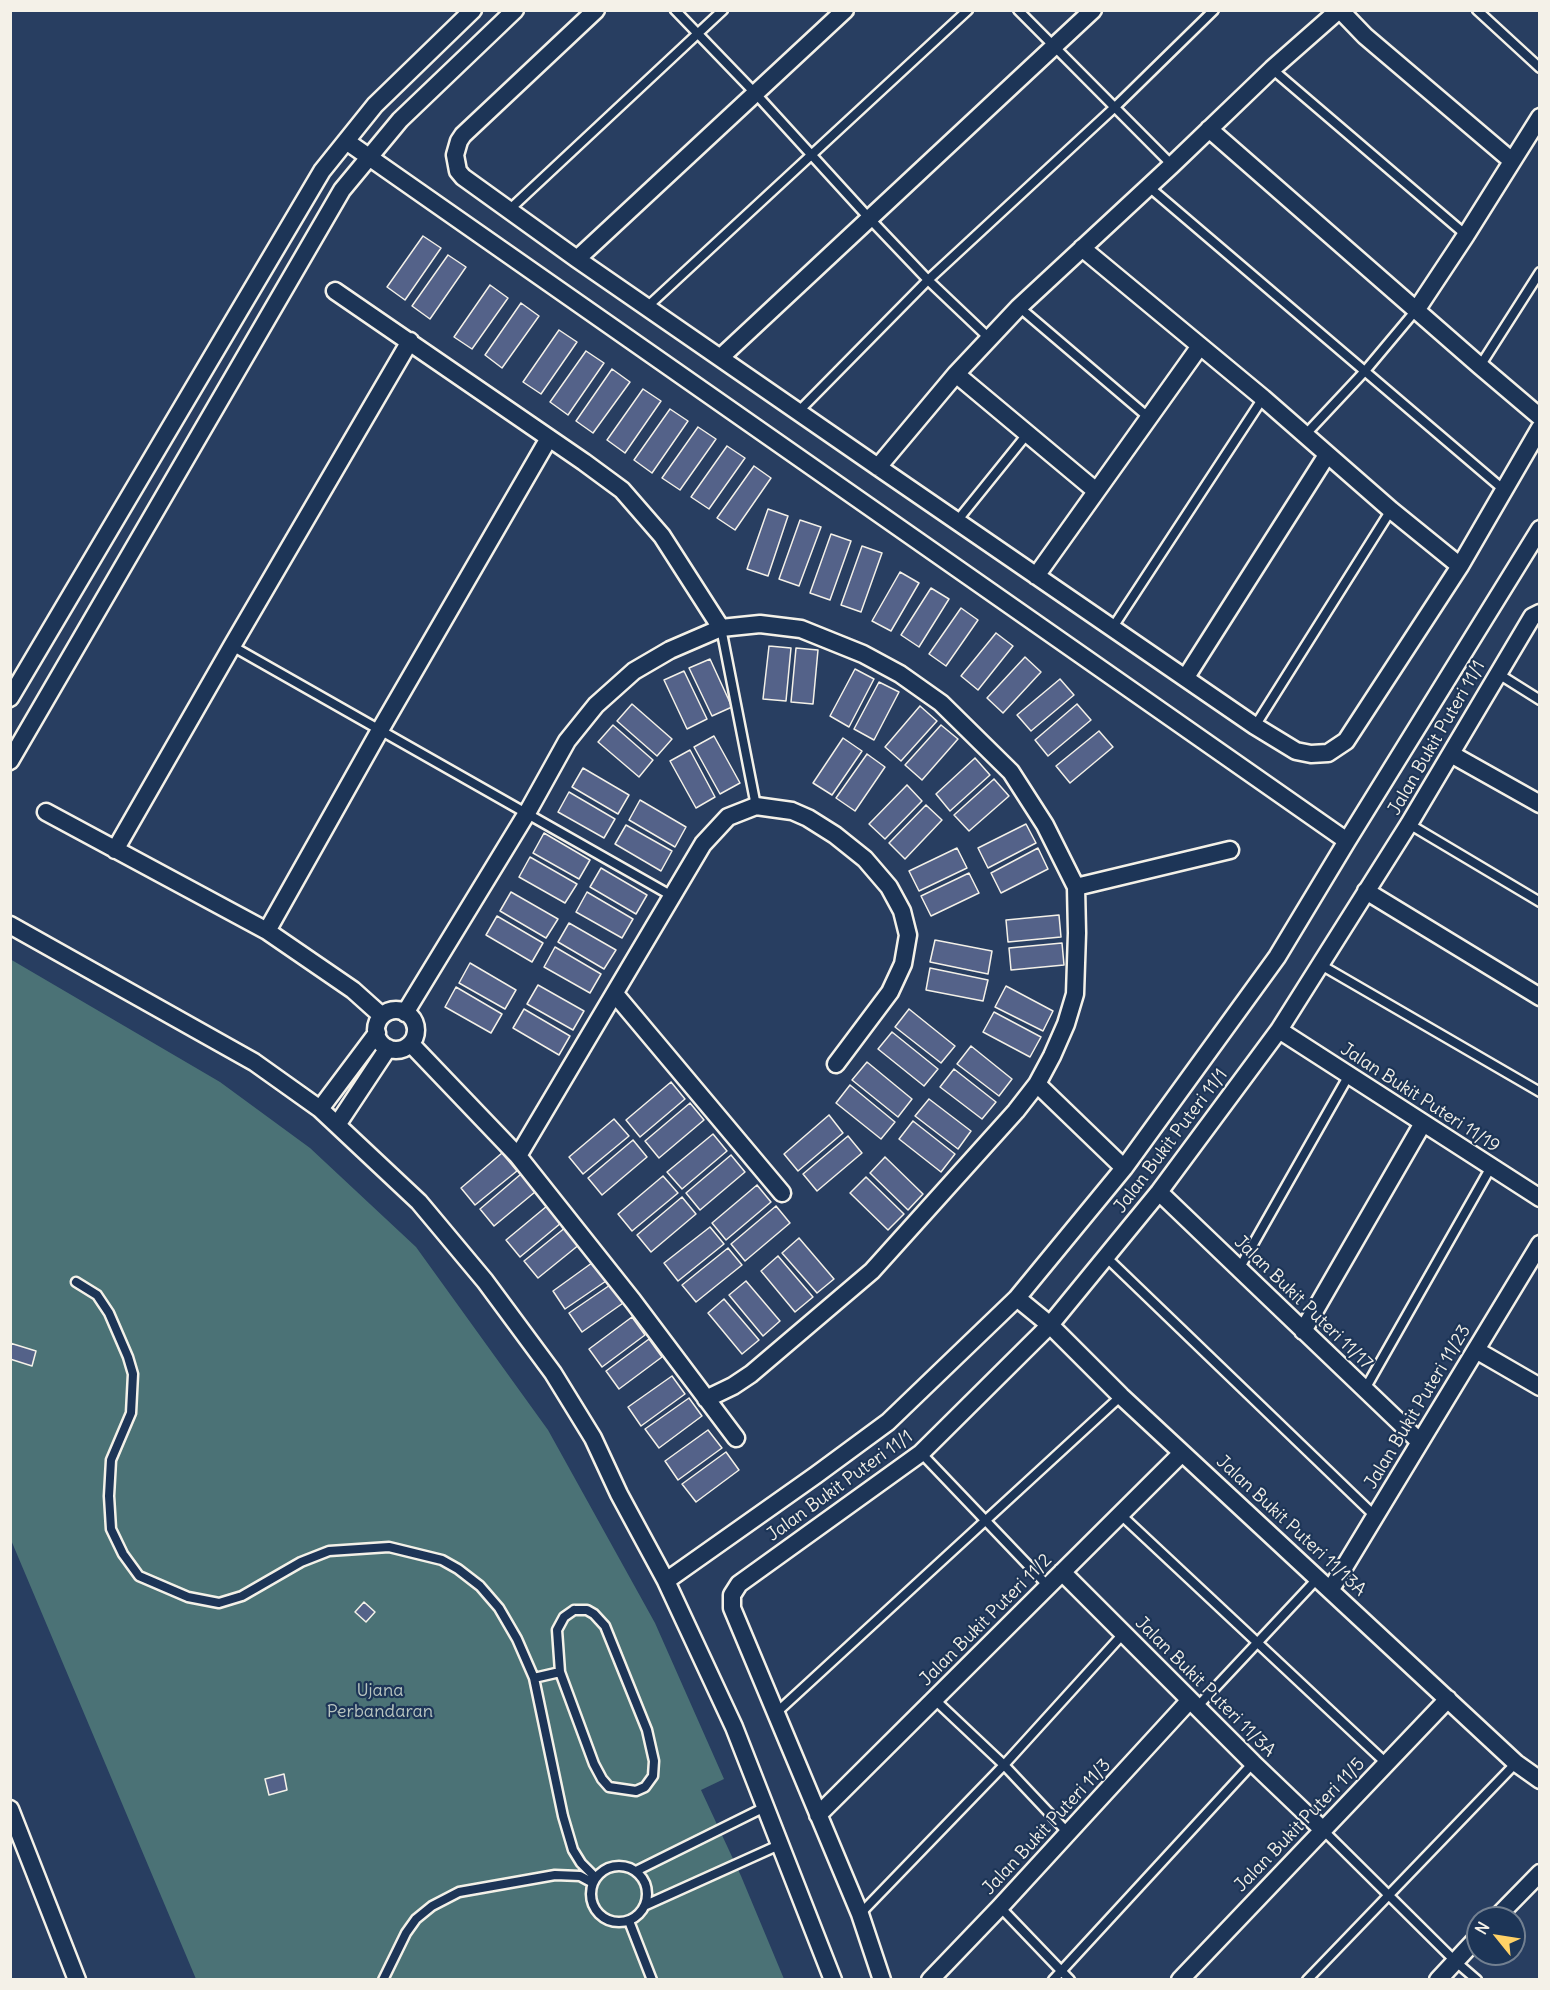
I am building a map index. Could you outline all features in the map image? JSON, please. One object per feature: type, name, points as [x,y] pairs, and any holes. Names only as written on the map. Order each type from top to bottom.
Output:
[{"type":"street","points":[[10,698],[322,171],[375,105],[473,10]]},
{"type":"street","points":[[10,761],[342,190],[400,120],[515,10]]},
{"type":"street","points":[[596,10],[463,135],[455,154],[458,171],[469,182],[798,412],[1256,726],[1296,751],[1311,754],[1328,753],[1346,741],[1460,566],[1539,428]]},
{"type":"street","points":[[577,258],[845,10]]},
{"type":"street","points":[[721,357],[1093,10]]},
{"type":"street","points":[[878,467],[956,374],[1019,307],[1272,69],[1339,10],[1365,36],[1512,161]]},
{"type":"street","points":[[1417,309],[1539,117]]},
{"type":"street","points":[[1209,129],[1539,417]]},
{"type":"street","points":[[346,141],[1347,840]]},
{"type":"street","points":[[1082,248],[1263,398],[1390,510],[1460,566]]},
{"type":"street","points":[[335,291],[622,490],[662,536],[721,628]]},
{"type":"street","points":[[115,850],[410,341]]},
{"type":"street","points":[[1036,576],[1200,346]]},
{"type":"street","points":[[956,374],[1096,491]]},
{"type":"street","points":[[267,931],[549,438]]},
{"type":"street","points":[[1186,677],[1327,455]]},
{"type":"street","points":[[666,1581],[888,1422],[1017,1298],[1124,1168],[1277,957],[1347,840],[1534,551],[1539,529]]},
{"type":"street","name":"Jalan Bukit Puteri 11/1","points":[[776,1713],[732,1608],[732,1595],[740,1584],[921,1453],[1050,1325],[1106,1257],[1159,1192],[1279,1030],[1409,824],[1497,673],[1536,615]]},
{"type":"street","points":[[405,1013],[567,741],[596,705],[634,671],[670,650],[721,628],[760,624],[801,629],[863,654],[900,674],[941,703],[1011,772],[1045,825],[1076,887],[1075,994],[1061,1035],[1037,1084],[1016,1111],[872,1271],[751,1374],[706,1399]]},
{"type":"street","points":[[1451,754],[1539,804]]},
{"type":"street","points":[[518,1156],[703,844],[728,817],[756,806],[792,811],[835,835],[865,859],[889,887],[903,911],[908,935],[903,964],[890,992],[836,1064]]},
{"type":"street","points":[[46,812],[267,931],[353,990],[382,1016]]},
{"type":"street","points":[[1076,887],[1230,850]]},
{"type":"street","points":[[1366,891],[1539,997]]},
{"type":"street","points":[[10,925],[254,1062],[320,1109],[419,1203],[485,1281],[553,1373],[593,1438],[619,1494],[666,1581],[734,1727],[833,1980]]},
{"type":"street","points":[[615,994],[782,1193]]},
{"type":"street","points":[[393,1011],[410,1016],[416,1027],[411,1044],[400,1050],[388,1048],[382,1044],[377,1033],[382,1016],[393,1011]]},
{"type":"street","name":"Jalan Bukit Puteri 11/19","points":[[1279,1030],[1539,1198]]},
{"type":"street","points":[[320,1109],[377,1033]]},
{"type":"street","points":[[411,1044],[518,1156],[633,1301],[736,1438]]},
{"type":"street","points":[[337,1125],[388,1048]]},
{"type":"street","points":[[1037,1084],[1124,1168]]},
{"type":"street","points":[[1303,1330],[1423,1123]]},
{"type":"street","name":"Jalan Bukit Puteri 11/17","points":[[1159,1192],[1420,1442]]},
{"type":"street","name":"Jalan Bukit Puteri 11/23","points":[[1331,1589],[1539,1245]]},
{"type":"street","name":"Jalan Bukit Puteri 11/13A","points":[[1017,1298],[1050,1325],[1121,1396],[1516,1763],[1539,1780]]},
{"type":"street","points":[[1476,1350],[1539,1387]]},
{"type":"street","name":"Jalan Bukit Puteri 11/2","points":[[818,1815],[1182,1453]]},
{"type":"street","name":"Jalan Bukit Puteri 11/3A","points":[[1062,1572],[1322,1829]]},
{"type":"street","name":"Jalan Bukit Puteri 11/5","points":[[1180,1980],[1448,1699]]},
{"type":"street","name":"Jalan Bukit Puteri 11/3","points":[[930,1980],[1068,1833],[1194,1704]]},
{"type":"street","points":[[776,1713],[860,1914],[882,1980]]},
{"type":"street","points":[[12,1821],[77,1980]]},
{"type":"street","points":[[1507,1906],[1539,1873]]},
{"type":"street","points":[[1438,1980],[1466,1950]]},
{"type":"lane","points":[[675,10],[812,153],[928,280],[989,338]]},
{"type":"lane","points":[[509,210],[723,10]]},
{"type":"lane","points":[[647,307],[968,10]]},
{"type":"lane","points":[[1018,10],[1172,165]]},
{"type":"lane","points":[[798,412],[928,280],[1115,107],[1214,10]]},
{"type":"lane","points":[[1477,10],[1539,68]]},
{"type":"lane","points":[[1272,69],[1466,235]]},
{"type":"lane","points":[[1149,187],[1504,490]]},
{"type":"lane","points":[[1480,366],[1539,272]]},
{"type":"lane","points":[[1019,307],[1148,417]]},
{"type":"lane","points":[[1305,435],[1417,309]]},
{"type":"lane","points":[[1113,627],[1263,398]]},
{"type":"lane","points":[[957,521],[1028,433]]},
{"type":"lane","points":[[1256,726],[1390,510]]},
{"type":"lane","points":[[721,628],[756,806]]},
{"type":"lane","points":[[232,646],[672,896]]},
{"type":"lane","points":[[1497,673],[1539,699]]},
{"type":"lane","points":[[1409,824],[1539,902]]},
{"type":"lane","points":[[1321,966],[1539,1092]]},
{"type":"lane","points":[[1239,1269],[1348,1075]]},
{"type":"lane","points":[[1365,1389],[1491,1167]]},
{"type":"lane","points":[[1106,1257],[1375,1516]]},
{"type":"lane","points":[[76,1282],[97,1295],[109,1313],[129,1357],[133,1374],[131,1413],[111,1460],[109,1496],[111,1529],[123,1554],[139,1576],[188,1597],[219,1603],[242,1596],[301,1562],[329,1551],[389,1547],[442,1560],[458,1569],[480,1586],[499,1608],[517,1639],[534,1678],[563,1816],[573,1850],[594,1881]]},
{"type":"lane","points":[[776,1713],[1121,1396]]},
{"type":"lane","points":[[921,1453],[1048,1586]]},
{"type":"lane","points":[[1120,1514],[1386,1763]]},
{"type":"lane","points":[[1194,1704],[1257,1643],[1318,1577]]},
{"type":"lane","points":[[574,1610],[587,1610],[605,1626],[647,1730],[654,1761],[653,1776],[645,1787],[636,1791],[623,1790],[609,1787],[602,1779],[594,1764],[560,1672],[557,1630],[564,1617],[574,1610]]},
{"type":"lane","points":[[860,1914],[1004,1765],[1123,1634]]},
{"type":"lane","points":[[534,1678],[560,1672]]},
{"type":"lane","points":[[934,1699],[1004,1765],[1068,1833]]},
{"type":"lane","points":[[1053,1980],[1253,1763]]},
{"type":"lane","points":[[1307,1980],[1516,1763]]},
{"type":"lane","points":[[636,1871],[765,1807]]},
{"type":"lane","points":[[1322,1829],[1455,1961],[1478,1980]]},
{"type":"lane","points":[[646,1905],[779,1845]]},
{"type":"lane","points":[[615,1866],[626,1866],[636,1871],[644,1881],[648,1892],[646,1905],[639,1915],[629,1921],[619,1923],[608,1920],[599,1914],[593,1905],[591,1894],[594,1881],[604,1870],[615,1866]]},
{"type":"lane","points":[[383,1980],[416,1918],[432,1906],[459,1892],[555,1875],[580,1876],[594,1881]]},
{"type":"lane","points":[[1000,1907],[1070,1980]]},
{"type":"lane","points":[[629,1921],[652,1980]]},
{"type":"green space","name":"Ujana Perbandaran","points":[[10,959],[220,1082],[310,1148],[416,1247],[548,1430],[655,1623],[724,1779],[701,1790],[741,1876],[784,1979],[196,1979],[11,1540]]},
{"type":"building","points":[[423,236],[441,248],[405,300],[387,287]]},
{"type":"building","points":[[448,255],[466,267],[430,319],[412,306]]},
{"type":"building","points":[[490,285],[508,298],[472,349],[454,337]]},
{"type":"building","points":[[521,303],[539,316],[502,368],[485,355]]},
{"type":"building","points":[[559,330],[577,342],[541,394],[523,382]]},
{"type":"building","points":[[586,351],[604,363],[568,415],[550,402]]},
{"type":"building","points":[[612,369],[630,382],[593,433],[576,421]]},
{"type":"building","points":[[643,389],[661,401],[625,453],[607,440]]},
{"type":"building","points":[[670,409],[688,421],[652,473],[634,460]]},
{"type":"building","points":[[698,427],[716,439],[680,490],[662,478]]},
{"type":"building","points":[[727,446],[745,458],[709,509],[691,497]]},
{"type":"building","points":[[754,466],[771,478],[735,530],[717,518]]},
{"type":"building","points":[[768,509],[788,516],[768,576],[747,569]]},
{"type":"building","points":[[800,520],[821,527],[799,586],[779,579]]},
{"type":"building","points":[[831,534],[851,541],[830,600],[810,593]]},
{"type":"building","points":[[862,546],[882,553],[861,612],[841,605]]},
{"type":"building","points":[[900,572],[919,583],[891,631],[872,621]]},
{"type":"building","points":[[931,588],[949,599],[919,647],[901,635]]},
{"type":"building","points":[[961,608],[978,620],[946,666],[929,654]]},
{"type":"building","points":[[996,633],[1013,646],[978,690],[961,676]]},
{"type":"building","points":[[769,646],[791,648],[786,701],[763,699]]},
{"type":"building","points":[[796,648],[818,650],[813,704],[791,702]]},
{"type":"building","points":[[1025,657],[1041,672],[1003,713],[987,698]]},
{"type":"building","points":[[710,659],[732,707],[712,716],[689,668]]},
{"type":"building","points":[[855,669],[874,679],[849,727],[830,716]]},
{"type":"building","points":[[684,671],[707,719],[687,729],[664,680]]},
{"type":"building","points":[[1060,679],[1074,695],[1031,731],[1017,715]]},
{"type":"building","points":[[879,682],[899,692],[874,740],[854,729]]},
{"type":"building","points":[[632,704],[672,739],[657,756],[617,721]]},
{"type":"building","points":[[1077,704],[1091,720],[1048,756],[1035,740]]},
{"type":"building","points":[[920,706],[937,721],[901,761],[885,747]]},
{"type":"building","points":[[613,725],[653,760],[639,777],[598,742]]},
{"type":"building","points":[[941,725],[958,739],[922,780],[905,765]]},
{"type":"building","points":[[1099,731],[1113,747],[1070,783],[1056,766]]},
{"type":"building","points":[[714,736],[740,783],[720,794],[694,747]]},
{"type":"building","points":[[843,738],[862,751],[832,795],[813,783]]},
{"type":"building","points":[[690,750],[715,797],[696,808],[670,761]]},
{"type":"building","points":[[867,754],[885,767],[855,811],[836,798]]},
{"type":"building","points":[[975,758],[990,775],[950,811],[936,794]]},
{"type":"building","points":[[583,768],[629,795],[618,814],[572,787]]},
{"type":"building","points":[[994,779],[1009,796],[969,831],[954,815]]},
{"type":"building","points":[[907,785],[922,801],[885,839],[869,824]]},
{"type":"building","points":[[569,792],[615,819],[604,838],[558,812]]},
{"type":"building","points":[[640,800],[686,827],[675,847],[629,820]]},
{"type":"building","points":[[926,805],[942,820],[905,859],[889,843]]},
{"type":"building","points":[[1026,824],[1036,843],[988,868],[978,848]]},
{"type":"building","points":[[626,825],[672,851],[661,871],[615,844]]},
{"type":"building","points":[[544,833],[590,860],[579,879],[533,853]]},
{"type":"building","points":[[957,848],[967,868],[919,891],[909,871]]},
{"type":"building","points":[[1038,848],[1048,869],[1001,893],[991,873]]},
{"type":"building","points":[[530,857],[577,884],[565,903],[519,877]]},
{"type":"building","points":[[601,868],[647,895],[636,914],[590,887]]},
{"type":"building","points":[[969,873],[979,893],[931,916],[921,896]]},
{"type":"building","points":[[511,892],[558,919],[546,938],[500,911]]},
{"type":"building","points":[[587,892],[633,919],[622,938],[576,912]]},
{"type":"building","points":[[1059,915],[1061,937],[1008,942],[1006,920]]},
{"type":"building","points":[[497,916],[543,943],[532,962],[486,935]]},
{"type":"building","points":[[569,923],[616,950],[604,969],[558,942]]},
{"type":"building","points":[[935,940],[992,951],[988,974],[930,962]]},
{"type":"building","points":[[1062,943],[1064,965],[1011,970],[1009,948]]},
{"type":"building","points":[[555,947],[601,974],[590,993],[544,967]]},
{"type":"building","points":[[470,963],[516,990],[505,1009],[459,983]]},
{"type":"building","points":[[930,968],[988,980],[983,1001],[926,990]]},
{"type":"building","points":[[538,985],[584,1011],[573,1030],[527,1004]]},
{"type":"building","points":[[1006,986],[1053,1011],[1043,1031],[995,1007]]},
{"type":"building","points":[[456,987],[502,1014],[491,1033],[445,1007]]},
{"type":"building","points":[[524,1009],[570,1036],[559,1055],[513,1028]]},
{"type":"building","points":[[909,1009],[955,1046],[941,1063],[895,1027]]},
{"type":"building","points":[[994,1012],[1041,1037],[1030,1057],[983,1032]]},
{"type":"building","points":[[892,1032],[938,1069],[924,1086],[878,1049]]},
{"type":"building","points":[[971,1046],[1012,1079],[999,1096],[957,1064]]},
{"type":"building","points":[[867,1062],[912,1099],[898,1117],[852,1080]]},
{"type":"building","points":[[954,1069],[996,1102],[982,1119],[940,1087]]},
{"type":"building","points":[[671,1082],[685,1099],[640,1137],[626,1120]]},
{"type":"building","points":[[850,1085],[895,1122],[881,1139],[836,1103]]},
{"type":"building","points":[[929,1099],[971,1131],[958,1149],[915,1116]]},
{"type":"building","points":[[690,1103],[704,1120],[659,1158],[645,1141]]},
{"type":"building","points":[[829,1115],[843,1133],[798,1171],[784,1154]]},
{"type":"building","points":[[614,1119],[629,1136],[583,1174],[569,1157]]},
{"type":"building","points":[[913,1121],[955,1154],[941,1172],[899,1139]]},
{"type":"building","points":[[713,1134],[727,1151],[682,1189],[667,1172]]},
{"type":"building","points":[[848,1136],[862,1153],[817,1191],[803,1174]]},
{"type":"building","points":[[633,1140],[647,1157],[602,1195],[588,1178]]},
{"type":"building","points":[[502,1153],[517,1171],[475,1205],[461,1188]]},
{"type":"building","points":[[731,1155],[745,1172],[700,1210],[686,1193]]},
{"type":"building","points":[[885,1157],[923,1194],[908,1210],[870,1173]]},
{"type":"building","points":[[521,1174],[535,1192],[494,1226],[480,1209]]},
{"type":"building","points":[[663,1176],[678,1193],[632,1231],[618,1214]]},
{"type":"building","points":[[866,1177],[904,1214],[888,1230],[850,1193]]},
{"type":"building","points":[[757,1185],[771,1202],[726,1240],[712,1223]]},
{"type":"building","points":[[682,1197],[696,1214],[651,1252],[637,1235]]},
{"type":"building","points":[[547,1206],[561,1223],[520,1257],[506,1240]]},
{"type":"building","points":[[776,1206],[790,1223],[745,1261],[731,1244]]},
{"type":"building","points":[[566,1227],[580,1244],[538,1278],[524,1261]]},
{"type":"building","points":[[710,1227],[724,1244],[678,1281],[664,1263]]},
{"type":"building","points":[[799,1238],[834,1279],[817,1293],[782,1253]]},
{"type":"building","points":[[728,1248],[742,1265],[696,1302],[682,1285]]},
{"type":"building","points":[[778,1256],[813,1297],[795,1312],[761,1271]]},
{"type":"building","points":[[596,1260],[609,1279],[565,1309],[553,1291]]},
{"type":"building","points":[[746,1281],[780,1321],[763,1336],[729,1295]]},
{"type":"building","points":[[613,1283],[626,1301],[582,1332],[569,1313]]},
{"type":"building","points":[[724,1299],[759,1340],[742,1354],[708,1313]]},
{"type":"building","points":[[632,1317],[645,1335],[602,1367],[589,1349]]},
{"type":"building","points":[[649,1339],[662,1357],[619,1389],[606,1371]]},
{"type":"building","points":[[10,1343],[36,1351],[32,1366],[10,1359]]},
{"type":"building","points":[[672,1376],[685,1394],[641,1426],[628,1407]]},
{"type":"building","points":[[689,1398],[702,1416],[659,1448],[645,1429]]},
{"type":"building","points":[[708,1430],[722,1448],[678,1480],[665,1461]]},
{"type":"building","points":[[726,1452],[739,1470],[696,1502],[682,1484]]},
{"type":"building","points":[[364,1602],[375,1612],[366,1622],[355,1612]]},
{"type":"building","points":[[284,1774],[287,1790],[269,1795],[265,1779]]}]
